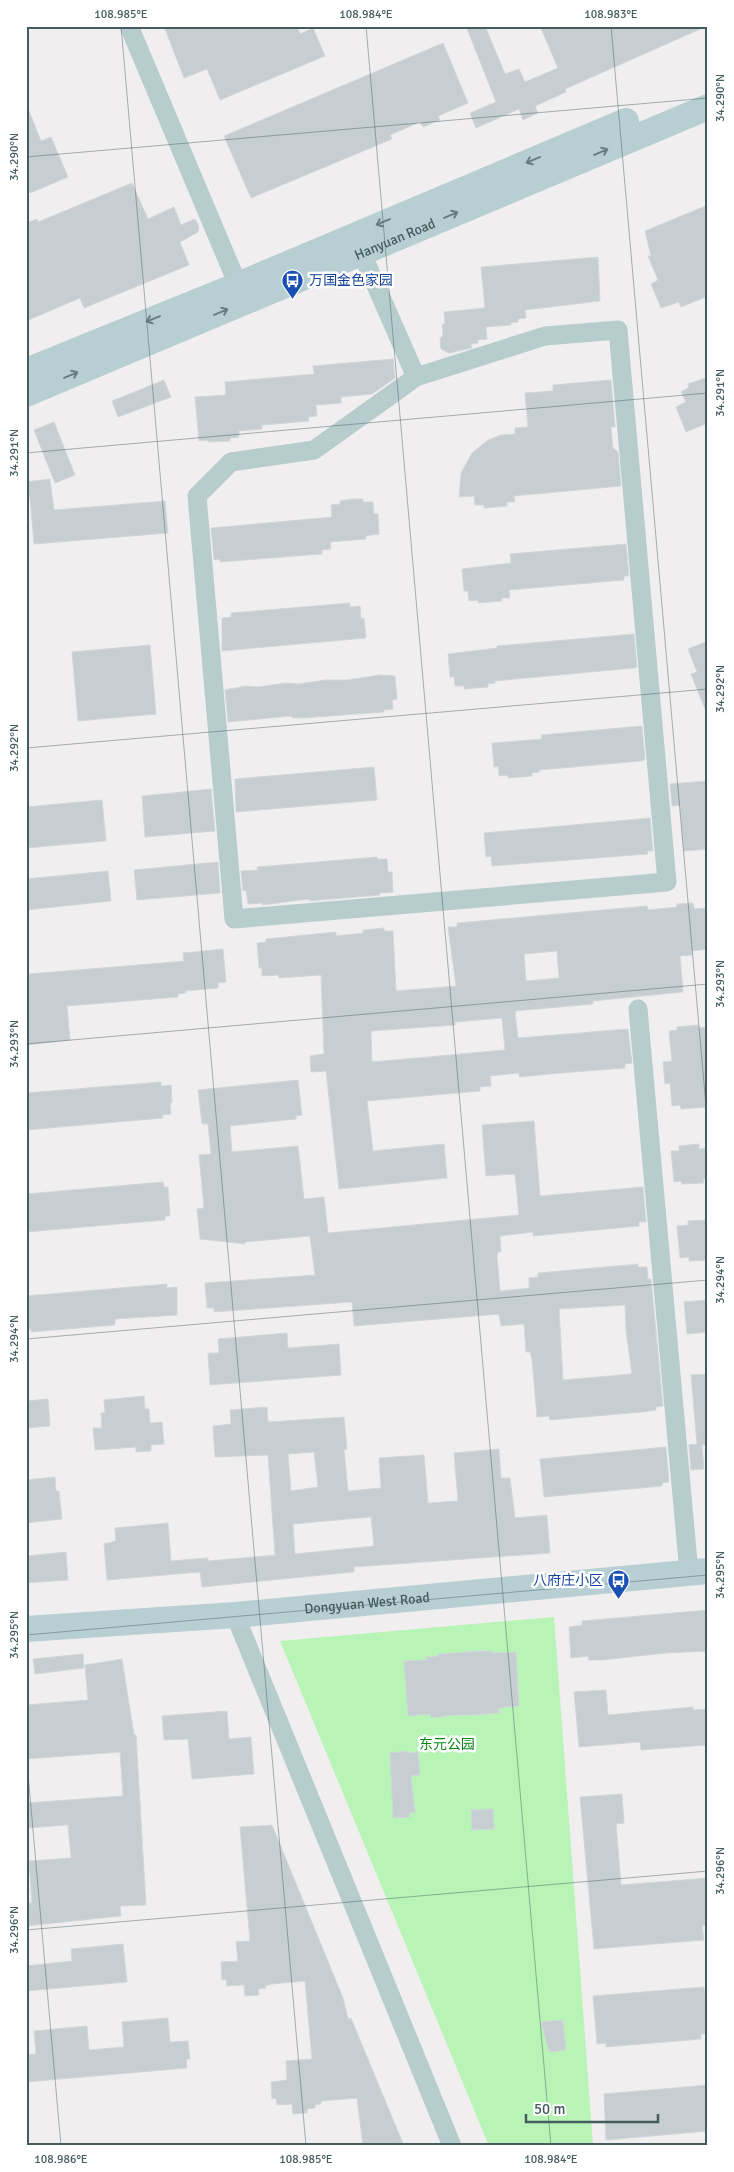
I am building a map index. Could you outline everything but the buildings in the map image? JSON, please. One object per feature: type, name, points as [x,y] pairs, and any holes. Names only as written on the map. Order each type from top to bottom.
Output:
[{"type":"main road","name":"Hanyuan Road","points":[[26,394],[708,87]]},
{"type":"main road","name":"Hanyuan Road","points":[[26,371],[238,285],[358,243],[708,107]]},
{"type":"main road","name":"Dongyuan West Road","points":[[26,1629],[235,1615],[698,1572]]},
{"type":"street","points":[[129,26],[238,285]]},
{"type":"street","points":[[358,243],[416,377]]},
{"type":"street","points":[[618,330],[667,882],[234,920],[197,496],[231,462],[314,450],[416,377],[545,336],[618,330]]},
{"type":"street","points":[[638,1009],[698,1572]]},
{"type":"street","points":[[235,1615],[452,2146]]},
{"type":"green space","name":"东元公园","points":[[554,1617],[593,2146],[489,2146],[280,1641]]},
{"type":"place","name":"万国金色家园","points":[[293,299]]},
{"type":"place","name":"八府庄小区","points":[[619,1599]]}]
